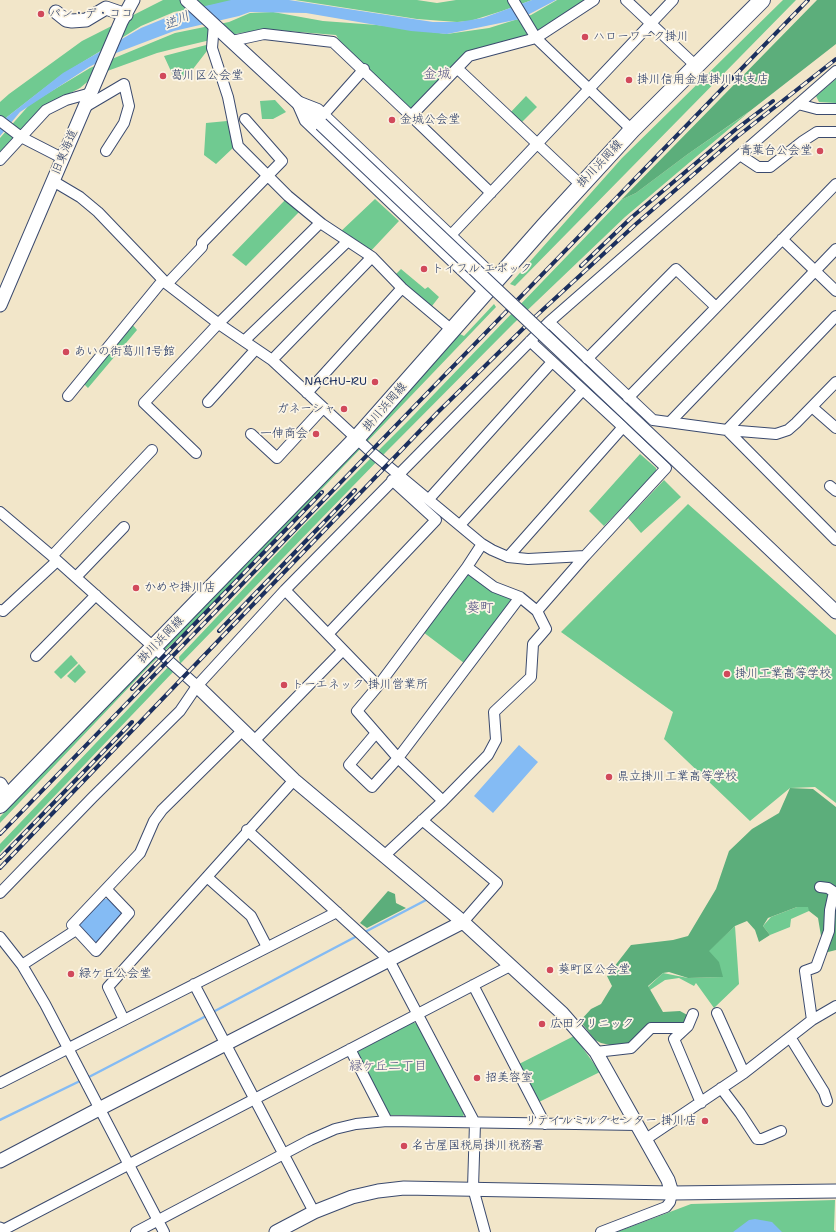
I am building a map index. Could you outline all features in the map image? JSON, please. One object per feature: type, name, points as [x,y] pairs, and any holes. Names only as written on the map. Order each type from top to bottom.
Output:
[{"type":"main road","name":"掛川浜岡線","points":[[3,796],[154,647],[356,439],[581,185],[632,130],[762,0]]},
{"type":"street","name":"旧東海道","points":[[0,305],[84,107],[123,18],[133,0]]},
{"type":"street","points":[[187,0],[296,101],[322,119],[497,279]]},
{"type":"street","points":[[513,0],[536,38],[632,130]]},
{"type":"street","points":[[411,116],[470,56],[536,38],[594,0]]},
{"type":"street","points":[[626,0],[696,66]]},
{"type":"street","points":[[451,236],[538,145],[588,88],[649,23],[673,0]]},
{"type":"street","points":[[56,12],[66,20],[72,21],[90,18],[106,8],[123,18]]},
{"type":"street","points":[[214,24],[212,48],[228,97],[236,142],[267,177],[320,223],[372,257],[402,288],[452,330]]},
{"type":"street","points":[[232,41],[264,34],[333,42],[364,69],[491,193]]},
{"type":"street","points":[[322,119],[364,69]]},
{"type":"street","points":[[458,69],[581,185]]},
{"type":"street","points":[[0,893],[92,797],[180,711],[197,686],[285,590],[549,322],[836,71]]},
{"type":"street","points":[[84,107],[124,84],[129,106],[124,123],[106,150]]},
{"type":"street","points":[[0,160],[18,136],[46,110],[66,100],[91,93]]},
{"type":"street","points":[[296,101],[305,121],[485,293]]},
{"type":"street","points":[[798,104],[817,109],[836,109]]},
{"type":"street","points":[[68,396],[165,282],[202,247],[202,243],[282,161],[245,119]]},
{"type":"street","points":[[322,119],[836,612]]},
{"type":"street","points":[[0,121],[18,136],[62,158]]},
{"type":"street","points":[[740,155],[758,167],[770,166],[803,141],[818,132],[836,132]]},
{"type":"street","points":[[53,181],[80,197],[98,212],[165,282],[218,324],[272,360],[396,477],[436,520],[328,634]]},
{"type":"street","points":[[628,398],[836,184]]},
{"type":"street","points":[[196,453],[144,403],[218,324],[320,223]]},
{"type":"street","points":[[782,239],[836,291]]},
{"type":"street","points":[[244,341],[348,241]]},
{"type":"street","points":[[671,421],[836,249]]},
{"type":"street","points":[[272,360],[372,257]]},
{"type":"street","points":[[587,359],[676,269],[716,307]]},
{"type":"street","points":[[307,393],[402,288]]},
{"type":"street","points":[[727,430],[836,316]]},
{"type":"street","points":[[549,322],[653,420],[671,421],[727,430],[776,434],[788,430],[836,382]]},
{"type":"street","points":[[530,341],[666,468],[585,556],[537,612]]},
{"type":"street","points":[[208,402],[256,349]]},
{"type":"street","points":[[429,499],[552,362]]},
{"type":"street","points":[[460,525],[582,391]]},
{"type":"street","points":[[812,407],[836,428]]},
{"type":"street","points":[[251,434],[277,458],[323,408]]},
{"type":"street","points":[[508,557],[623,427]]},
{"type":"street","points":[[727,430],[836,540]]},
{"type":"street","points":[[0,610],[3,611],[55,558],[152,450]]},
{"type":"street","points":[[396,477],[429,499],[482,544],[508,557],[528,559],[585,556]]},
{"type":"street","points":[[0,512],[55,558],[197,686],[294,780],[463,922],[562,1014],[596,1052],[646,1139],[668,1180],[672,1193],[670,1202],[666,1207],[601,1232]]},
{"type":"street","points":[[76,577],[124,527]]},
{"type":"street","points":[[443,801],[398,758],[357,711],[378,686],[467,567],[482,544]]},
{"type":"street","points":[[384,856],[443,801],[488,755],[496,740],[494,712],[531,677],[534,644],[546,629],[537,612],[520,597],[494,587],[467,567]]},
{"type":"street","points":[[285,590],[378,686]]},
{"type":"street","points":[[36,656],[96,595]]},
{"type":"street","points":[[376,733],[349,765],[372,787],[398,758],[520,597]]},
{"type":"street","points":[[254,741],[343,650]]},
{"type":"street","points":[[106,889],[129,913],[96,951],[72,925],[106,889],[140,853],[154,821],[162,810],[243,730]]},
{"type":"street","points":[[124,1020],[108,987],[207,877],[247,830],[294,780]]},
{"type":"street","points":[[0,1162],[99,1109],[463,922],[497,883],[422,820]]},
{"type":"street","points":[[247,830],[389,960],[475,1123],[473,1188],[485,1232]]},
{"type":"street","points":[[207,877],[251,916],[267,947]]},
{"type":"street","points":[[812,1020],[805,971],[816,967],[819,961],[830,931],[830,910],[834,892],[828,888],[820,887]]},
{"type":"street","points":[[0,1070],[3,1081],[337,912]]},
{"type":"street","points":[[22,965],[76,930]]},
{"type":"street","points":[[0,937],[22,965],[45,1004],[164,1232]]},
{"type":"street","points":[[1,1231],[129,1166],[254,1099],[510,966]]},
{"type":"street","points":[[194,984],[314,1212]]},
{"type":"street","points":[[473,985],[545,1124]]},
{"type":"street","points":[[646,1139],[744,1073],[812,1020],[836,1006]]},
{"type":"street","points":[[717,1013],[744,1073]]},
{"type":"street","points":[[693,1014],[688,1026],[674,1039],[701,1103]]},
{"type":"street","points":[[596,1052],[631,1048],[651,1028],[685,1028]]},
{"type":"street","points":[[790,1037],[824,1092],[827,1101]]},
{"type":"street","points":[[350,1049],[387,1121]]},
{"type":"street","points":[[721,1088],[757,1139],[762,1139],[781,1131]]},
{"type":"street","points":[[136,1232],[283,1153],[335,1129],[356,1124],[387,1121],[638,1125]]},
{"type":"street","points":[[276,1232],[314,1212],[352,1197],[378,1190],[404,1188],[473,1188],[672,1193],[836,1191]]},
{"type":"green space","points":[[163,0],[240,0],[174,12],[141,26],[60,76],[7,117],[0,126],[0,102],[9,94],[82,41]]},
{"type":"green space","points":[[295,0],[417,0],[437,3],[456,0],[532,0],[470,21],[457,22],[417,19]]},
{"type":"green space","points":[[557,0],[591,0],[537,32],[465,55],[414,107],[407,109],[342,45],[336,35],[274,30],[240,33],[157,53],[99,74],[109,64],[80,88],[42,108],[0,153],[0,138],[30,104],[90,68],[175,33],[229,22],[250,13],[273,12],[323,21],[377,25],[447,34],[489,28],[531,15]]},
{"type":"green space","points":[[783,0],[796,0],[515,286],[510,284],[622,158]]},
{"type":"green space","points":[[817,0],[836,0],[836,44],[750,111],[688,154],[636,193],[621,200]]},
{"type":"green space","points":[[210,44],[210,47],[193,69],[181,78],[175,80],[164,56]]},
{"type":"green space","points":[[836,79],[836,103],[819,102],[816,96]]},
{"type":"green space","points":[[526,96],[537,107],[520,124],[509,114]]},
{"type":"green space","points":[[275,100],[286,112],[273,119],[262,119],[260,101]]},
{"type":"green space","points":[[749,112],[625,217],[514,323],[180,664],[179,657],[302,527],[411,418],[621,200],[636,193],[688,154]]},
{"type":"green space","points":[[227,121],[234,147],[216,164],[204,155],[206,123]]},
{"type":"green space","points":[[286,199],[299,212],[246,266],[232,255]]},
{"type":"green space","points":[[375,199],[399,221],[368,254],[338,234]]},
{"type":"green space","points":[[401,269],[425,289],[428,287],[439,297],[432,306],[447,318],[444,322],[392,278]]},
{"type":"green space","points":[[494,304],[496,307],[188,629],[151,664],[0,823],[0,817],[225,580],[460,334],[464,336]]},
{"type":"green space","points":[[131,323],[137,330],[88,388],[83,383]]},
{"type":"green space","points":[[640,454],[656,468],[656,472],[604,526],[589,511]]},
{"type":"green space","points":[[664,480],[681,497],[641,533],[628,518]]},
{"type":"green space","name":"掛川工業高等学校","points":[[688,504],[836,635],[836,803],[815,787],[790,788],[750,821],[664,739],[673,712],[561,632]]},
{"type":"green space","points":[[471,573],[510,596],[511,601],[464,663],[423,632],[467,574]]},
{"type":"green space","points":[[71,655],[78,663],[61,679],[54,672]]},
{"type":"green space","points":[[79,664],[86,672],[75,683],[67,676]]},
{"type":"green space","points":[[169,666],[174,671],[0,853],[0,844]]},
{"type":"green space","points":[[790,788],[813,789],[836,807],[836,950],[828,952],[821,936],[818,918],[809,911],[808,907],[797,907],[768,918],[763,926],[770,935],[759,942],[755,930],[747,921],[735,926],[709,951],[719,962],[723,977],[688,978],[669,972],[663,973],[648,986],[663,1012],[680,1011],[691,1017],[686,1026],[649,1027],[636,1042],[619,1047],[595,1040],[580,1021],[591,1009],[601,1004],[612,986],[607,976],[631,945],[673,940],[688,936],[716,889],[729,851],[752,829],[779,813]]},
{"type":"green space","points":[[388,891],[395,894],[396,903],[406,908],[367,928],[360,923]]},
{"type":"green space","points":[[797,907],[809,907],[809,911],[791,919],[790,927],[770,935],[763,926],[771,917]]},
{"type":"green space","points":[[735,926],[739,984],[714,1008],[696,983],[694,986],[679,978],[665,980],[650,990],[648,987],[663,973],[688,978],[722,977],[708,951]]},
{"type":"green space","points":[[413,1022],[417,1024],[464,1114],[463,1117],[389,1115],[357,1052]]},
{"type":"green space","points":[[574,1036],[600,1072],[539,1102],[519,1064]]},
{"type":"green space","points":[[835,1200],[834,1230],[836,1232],[617,1232],[691,1204]]},
{"type":"water","name":"逆川","points":[[231,0],[289,0],[433,22],[459,22],[483,18],[532,0],[556,0],[520,19],[447,34],[411,31],[306,13],[250,12],[239,16],[174,31],[116,53],[89,67],[20,112],[0,136],[0,126],[7,117],[63,73],[141,28],[180,12]]},
{"type":"water","points":[[519,745],[538,762],[493,813],[474,796]]},
{"type":"water","points":[[103,899],[108,899],[123,914],[99,942],[94,942],[79,928],[80,924]]},
{"type":"water","points":[[755,1219],[772,1222],[782,1232],[733,1232],[749,1220]]},
{"type":"waterway","points":[[363,933],[428,899]]},
{"type":"waterway","points":[[213,1012],[359,935]]},
{"type":"waterway","points":[[87,1078],[208,1015]]},
{"type":"waterway","points":[[0,1120],[82,1080]]},
{"type":"railway","points":[[0,834],[808,0]]},
{"type":"railway","points":[[0,868],[438,412],[536,316],[636,224],[738,136],[836,59]]},
{"type":"railway","points":[[581,266],[632,217],[735,130],[773,101]]},
{"type":"railway","points":[[219,631],[355,490]]},
{"type":"railway","points":[[132,689],[322,492]]},
{"type":"railway","points":[[0,858],[132,722]]},
{"type":"place","name":"パン・デ・ココ","points":[[41,14]]},
{"type":"place","name":"ハローワーク掛川","points":[[585,37]]},
{"type":"place","name":"葛川区公会堂","points":[[163,76]]},
{"type":"place","name":"掛川信用金庫掛川東支店","points":[[629,80]]},
{"type":"place","name":"金城公会堂","points":[[392,120]]},
{"type":"place","name":"青葉台公会堂","points":[[820,151]]},
{"type":"place","name":"トイフル エポック","points":[[424,269]]},
{"type":"place","name":"あいの街葛川1号館","points":[[66,352]]},
{"type":"place","name":"NACHU-RU","points":[[375,382]]},
{"type":"place","name":"ガネーシャ","points":[[344,409]]},
{"type":"place","name":"一伸商会","points":[[316,434]]},
{"type":"place","name":"かめや掛川店","points":[[136,588]]},
{"type":"place","name":"掛川工業高等学校","points":[[727,674]]},
{"type":"place","name":"トーエネック 掛川営業所","points":[[284,685]]},
{"type":"place","name":"県立掛川工業高等学校","points":[[609,777]]},
{"type":"place","name":"葵町区公会堂","points":[[550,970]]},
{"type":"place","name":"緑ケ丘公会堂","points":[[71,974]]},
{"type":"place","name":"広田クリニック","points":[[542,1024]]},
{"type":"place","name":"招美容室","points":[[477,1078]]},
{"type":"place","name":"リテイルミルクセンター 掛川店","points":[[705,1121]]},
{"type":"place","name":"名古屋国税局掛川税務署","points":[[404,1146]]},
{"type":"district","name":"金城","points":[[437,74]]},
{"type":"district","name":"葵町","points":[[480,608]]},
{"type":"district","name":"緑ケ丘二丁目","points":[[388,1067]]}]
